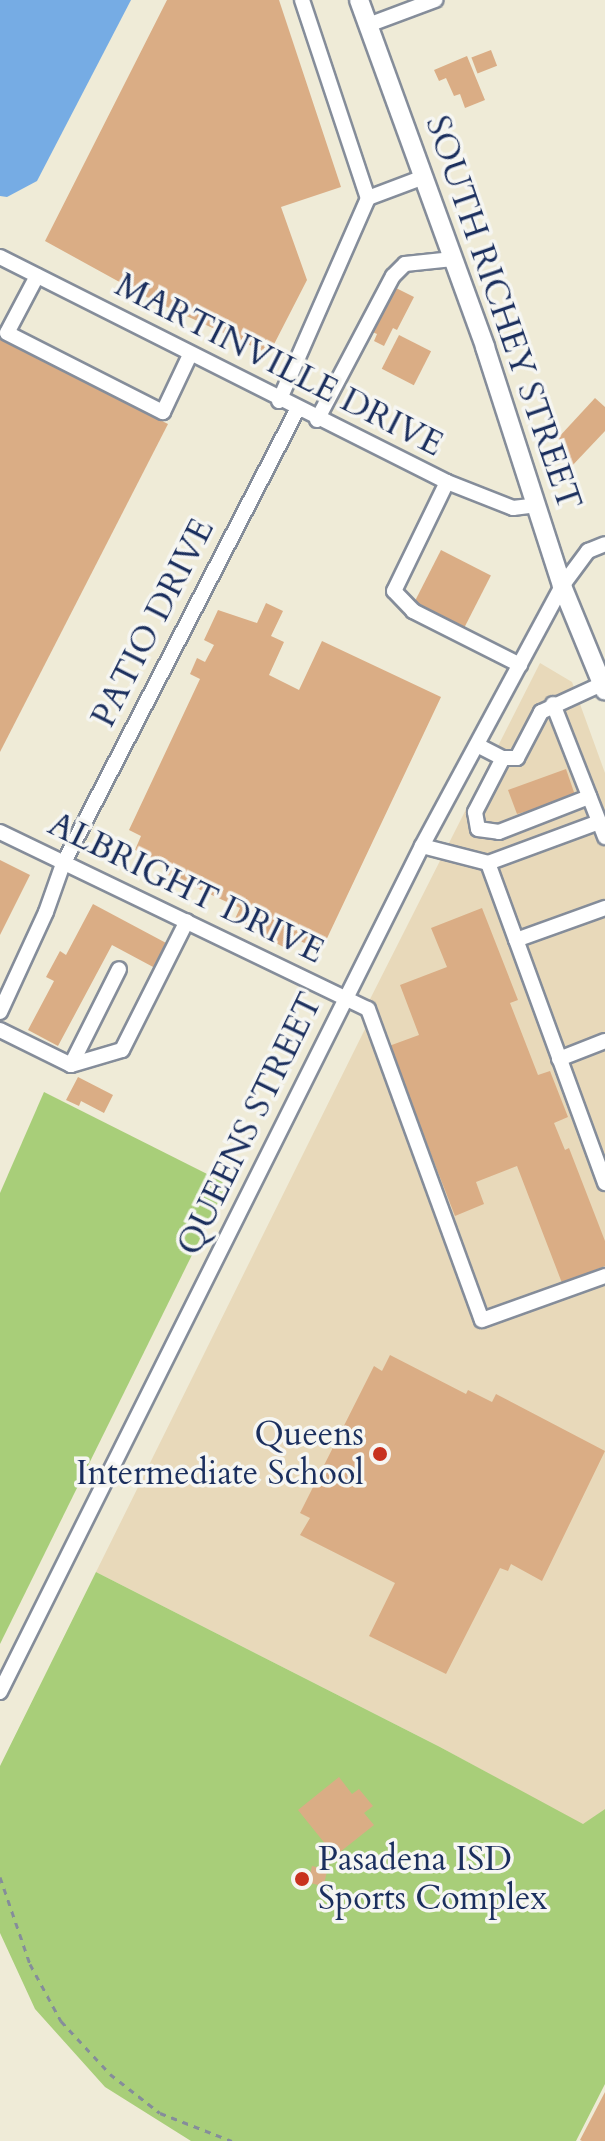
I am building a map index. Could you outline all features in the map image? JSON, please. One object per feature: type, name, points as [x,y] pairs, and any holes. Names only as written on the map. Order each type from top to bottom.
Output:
[{"type":"main road","name":"SOUTH RICHEY STREET","points":[[359,0],[453,259],[562,586],[600,662],[604,688]]},
{"type":"street","points":[[279,401],[368,198],[302,0]]},
{"type":"street","points":[[368,25],[435,0]]},
{"type":"street","points":[[368,198],[424,177]]},
{"type":"street","name":"MARTINVILLE DRIVE","points":[[0,257],[279,401],[447,482],[513,508],[537,505]]},
{"type":"street","points":[[317,420],[393,276],[405,264],[453,259]]},
{"type":"street","points":[[37,276],[7,333],[163,412],[190,355]]},
{"type":"street","name":"PATIO DRIVE","points":[[0,1012],[46,912],[63,864],[297,410]]},
{"type":"street","points":[[447,482],[394,591],[413,611],[520,665]]},
{"type":"street","name":"QUEENS STREET","points":[[0,1692],[422,846],[562,586],[588,551],[605,544]]},
{"type":"street","points":[[477,745],[503,758],[517,758],[541,712],[553,704],[604,688]]},
{"type":"street","points":[[553,704],[605,837]]},
{"type":"street","points":[[503,758],[475,812],[478,829],[499,832],[589,797]]},
{"type":"street","points":[[422,846],[488,863],[599,822]]},
{"type":"street","name":"ALBRIGHT DRIVE","points":[[0,832],[368,1009],[482,1320],[605,1276]]},
{"type":"street","points":[[488,863],[604,1180]]},
{"type":"street","points":[[516,940],[605,908]]},
{"type":"street","points":[[0,1030],[71,1065],[122,1050],[187,921]]},
{"type":"street","points":[[71,1065],[119,969]]},
{"type":"street","points":[[559,1059],[605,1041]]},
{"type":"path","points":[[0,1877],[30,1964],[61,2021],[110,2074],[160,2113],[232,2141]]},
{"type":"shaded area","name":"Queens Intermediate School","points":[[540,663],[572,682],[605,773],[605,1809],[583,1825],[440,1747],[96,1572],[365,1029],[361,1017]]},
{"type":"green space","points":[[44,1092],[227,1184],[0,1644],[0,1193]]},
{"type":"green space","name":"Pasadena ISD Sports Complex","points":[[96,1572],[440,1747],[583,1824],[605,1809],[605,2084],[576,2141],[191,2141],[105,2087],[35,2009],[0,1933],[0,1766]]},
{"type":"water","points":[[0,0],[131,0],[37,181],[7,197],[0,196]]},
{"type":"building","points":[[167,0],[279,0],[341,187],[281,207],[307,280],[269,354],[154,301],[45,241]]},
{"type":"building","points":[[491,50],[497,66],[477,73],[471,58]]},
{"type":"building","points":[[467,56],[485,100],[465,108],[460,94],[454,96],[446,78],[439,81],[434,70]]},
{"type":"building","points":[[392,286],[414,297],[397,330],[393,328],[384,346],[374,341],[377,334],[370,331]]},
{"type":"building","points":[[399,335],[431,351],[414,385],[382,369]]},
{"type":"building","points":[[0,338],[168,424],[0,752]]},
{"type":"building","points":[[595,398],[605,407],[605,431],[570,468],[558,438]]},
{"type":"building","points":[[441,550],[491,575],[464,628],[414,603]]},
{"type":"building","points":[[266,603],[283,611],[271,636],[284,642],[269,675],[299,690],[322,641],[441,697],[321,951],[296,939],[291,951],[234,921],[240,908],[166,874],[170,867],[135,850],[141,836],[129,830],[200,679],[190,674],[197,658],[205,662],[214,645],[204,640],[218,610],[257,623]]},
{"type":"building","points":[[566,769],[576,798],[517,814],[508,790]]},
{"type":"building","points":[[0,860],[30,875],[0,935]]},
{"type":"building","points":[[93,904],[168,944],[155,968],[112,945],[58,1046],[28,1030],[54,981],[46,977],[60,951],[66,955]]},
{"type":"building","points":[[482,908],[518,1000],[510,1003],[538,1075],[550,1071],[568,1117],[554,1123],[565,1150],[569,1148],[605,1241],[605,1266],[562,1283],[517,1166],[476,1182],[484,1204],[455,1216],[389,1046],[419,1035],[400,985],[447,967],[431,928]]},
{"type":"building","points":[[78,1077],[113,1095],[104,1113],[81,1101],[79,1106],[66,1100]]},
{"type":"building","points":[[390,1355],[466,1394],[468,1390],[492,1402],[496,1394],[605,1451],[542,1581],[511,1564],[508,1571],[500,1568],[446,1674],[369,1636],[395,1583],[300,1535],[310,1518],[300,1513],[374,1366],[382,1371]]},
{"type":"building","points":[[339,1777],[352,1794],[359,1789],[373,1806],[364,1813],[374,1825],[335,1856],[298,1810]]},
{"type":"building","points":[[312,1866],[328,1870],[323,1886],[308,1882]]},
{"type":"building","points":[[605,2092],[605,2141],[582,2141],[580,2140]]},
{"type":"place","name":"Queens Intermediate School","points":[[380,1454]]},
{"type":"place","name":"Pasadena ISD Sports Complex","points":[[302,1879]]}]
